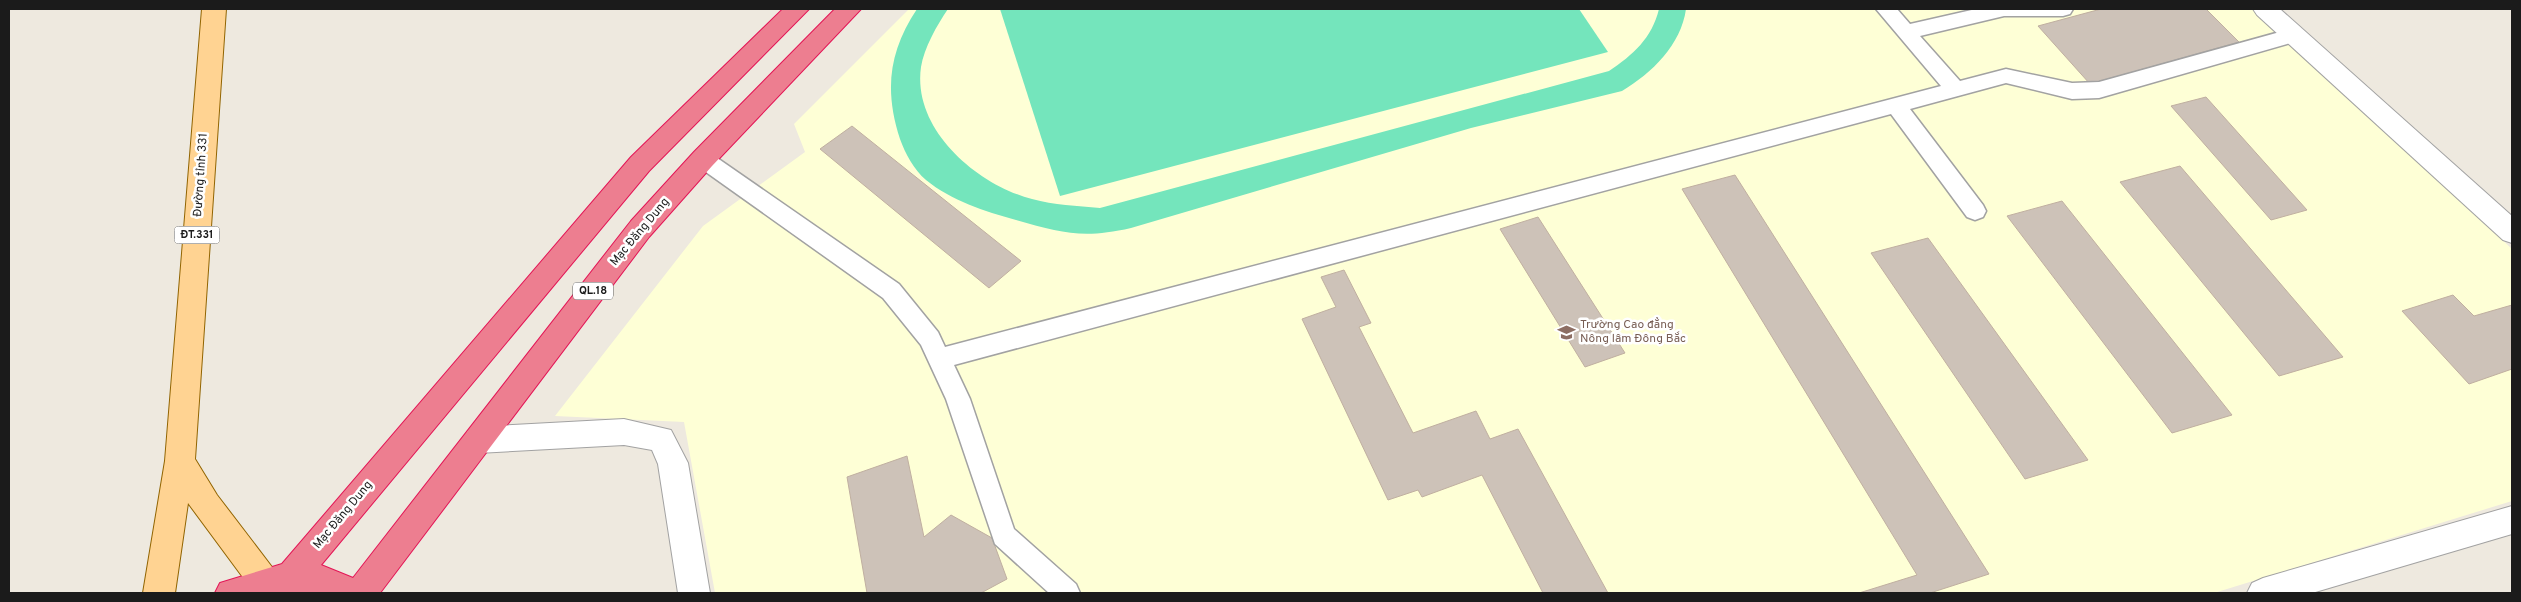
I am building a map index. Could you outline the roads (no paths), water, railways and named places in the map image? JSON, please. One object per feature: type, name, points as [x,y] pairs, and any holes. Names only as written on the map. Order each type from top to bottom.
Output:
[{"type":"highway","name":"Mạc Đăng Dung","points":[[277,579],[640,164],[797,9]]},
{"type":"highway","name":"Mạc Đăng Dung","points":[[361,593],[640,229],[704,159],[849,9]]},
{"type":"highway","points":[[231,593],[277,579],[317,578],[339,585],[350,593]]},
{"type":"main road","name":"Đường tỉnh 331","points":[[159,593],[180,461],[214,9]]},
{"type":"main road","points":[[180,461],[206,505],[277,579]]},
{"type":"street","points":[[2265,9],[2512,232]]},
{"type":"street","points":[[2489,211],[2512,201]]},
{"type":"street","points":[[478,440],[624,432],[661,439],[673,463],[694,593]]},
{"type":"street","points":[[2262,593],[2512,520]]},
{"type":"lane","points":[[1886,9],[1956,90]]},
{"type":"lane","points":[[1906,32],[2004,9],[2062,9]]},
{"type":"lane","points":[[939,359],[2006,76],[2072,91],[2099,90],[2294,35]]},
{"type":"lane","points":[[1896,105],[1975,211]]},
{"type":"lane","points":[[704,159],[891,290],[930,340],[958,399],[1004,536],[1067,593]]},
{"type":"place","name":"Trường Cao đẳng Nông lâm Đông Bắc","points":[[1566,332]]}]
